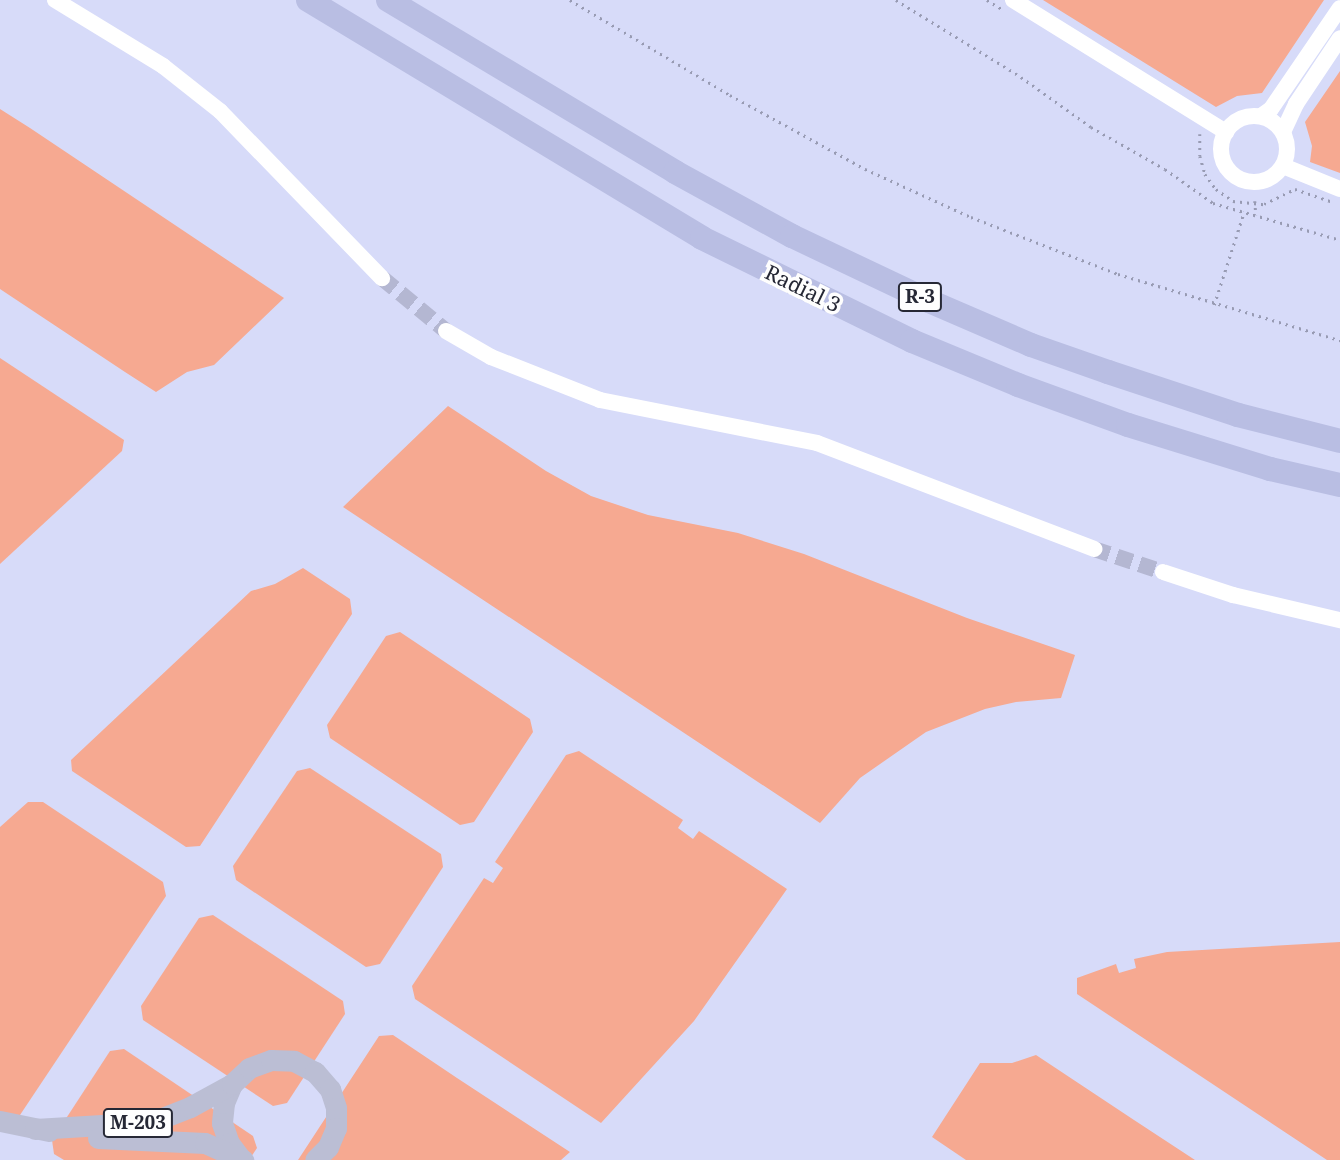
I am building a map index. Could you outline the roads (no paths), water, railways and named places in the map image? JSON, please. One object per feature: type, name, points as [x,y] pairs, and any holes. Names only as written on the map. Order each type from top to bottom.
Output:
[{"type":"highway","name":"Radial 3","points":[[308,0],[702,238],[912,341],[1018,385],[1128,425],[1270,468],[1340,485]]},
{"type":"highway","name":"Radial 3","points":[[388,0],[687,178],[792,236],[929,301],[1031,345],[1238,415],[1340,441]]},
{"type":"main road","name":"M-203","points":[[35,1129],[152,1122],[190,1107],[232,1084],[249,1068],[271,1059],[295,1061],[316,1072],[330,1089],[336,1108],[336,1128],[319,1159]]},
{"type":"main road","name":"M-203","points":[[232,1084],[224,1103],[222,1124],[229,1143],[242,1160]]},
{"type":"main road","name":"M-203","points":[[0,1121],[92,1138],[205,1143],[242,1160]]},
{"type":"street","points":[[55,0],[163,66],[220,111],[382,278]]},
{"type":"street","points":[[1012,7],[1226,131]]},
{"type":"street","points":[[1261,117],[1283,132],[1288,149],[1283,166],[1267,180],[1256,183],[1236,178],[1223,162],[1222,141],[1226,131],[1241,119],[1261,117],[1271,109],[1340,8]]},
{"type":"street","points":[[1283,132],[1296,104],[1340,38]]},
{"type":"street","points":[[1283,166],[1340,189]]},
{"type":"street","points":[[446,331],[491,357],[600,400],[817,443],[1094,549]]},
{"type":"street","points":[[1163,572],[1233,595],[1340,620]]},
{"type":"tunnel","points":[[382,278],[446,331]]},
{"type":"tunnel","points":[[1094,549],[1163,572]]}]
